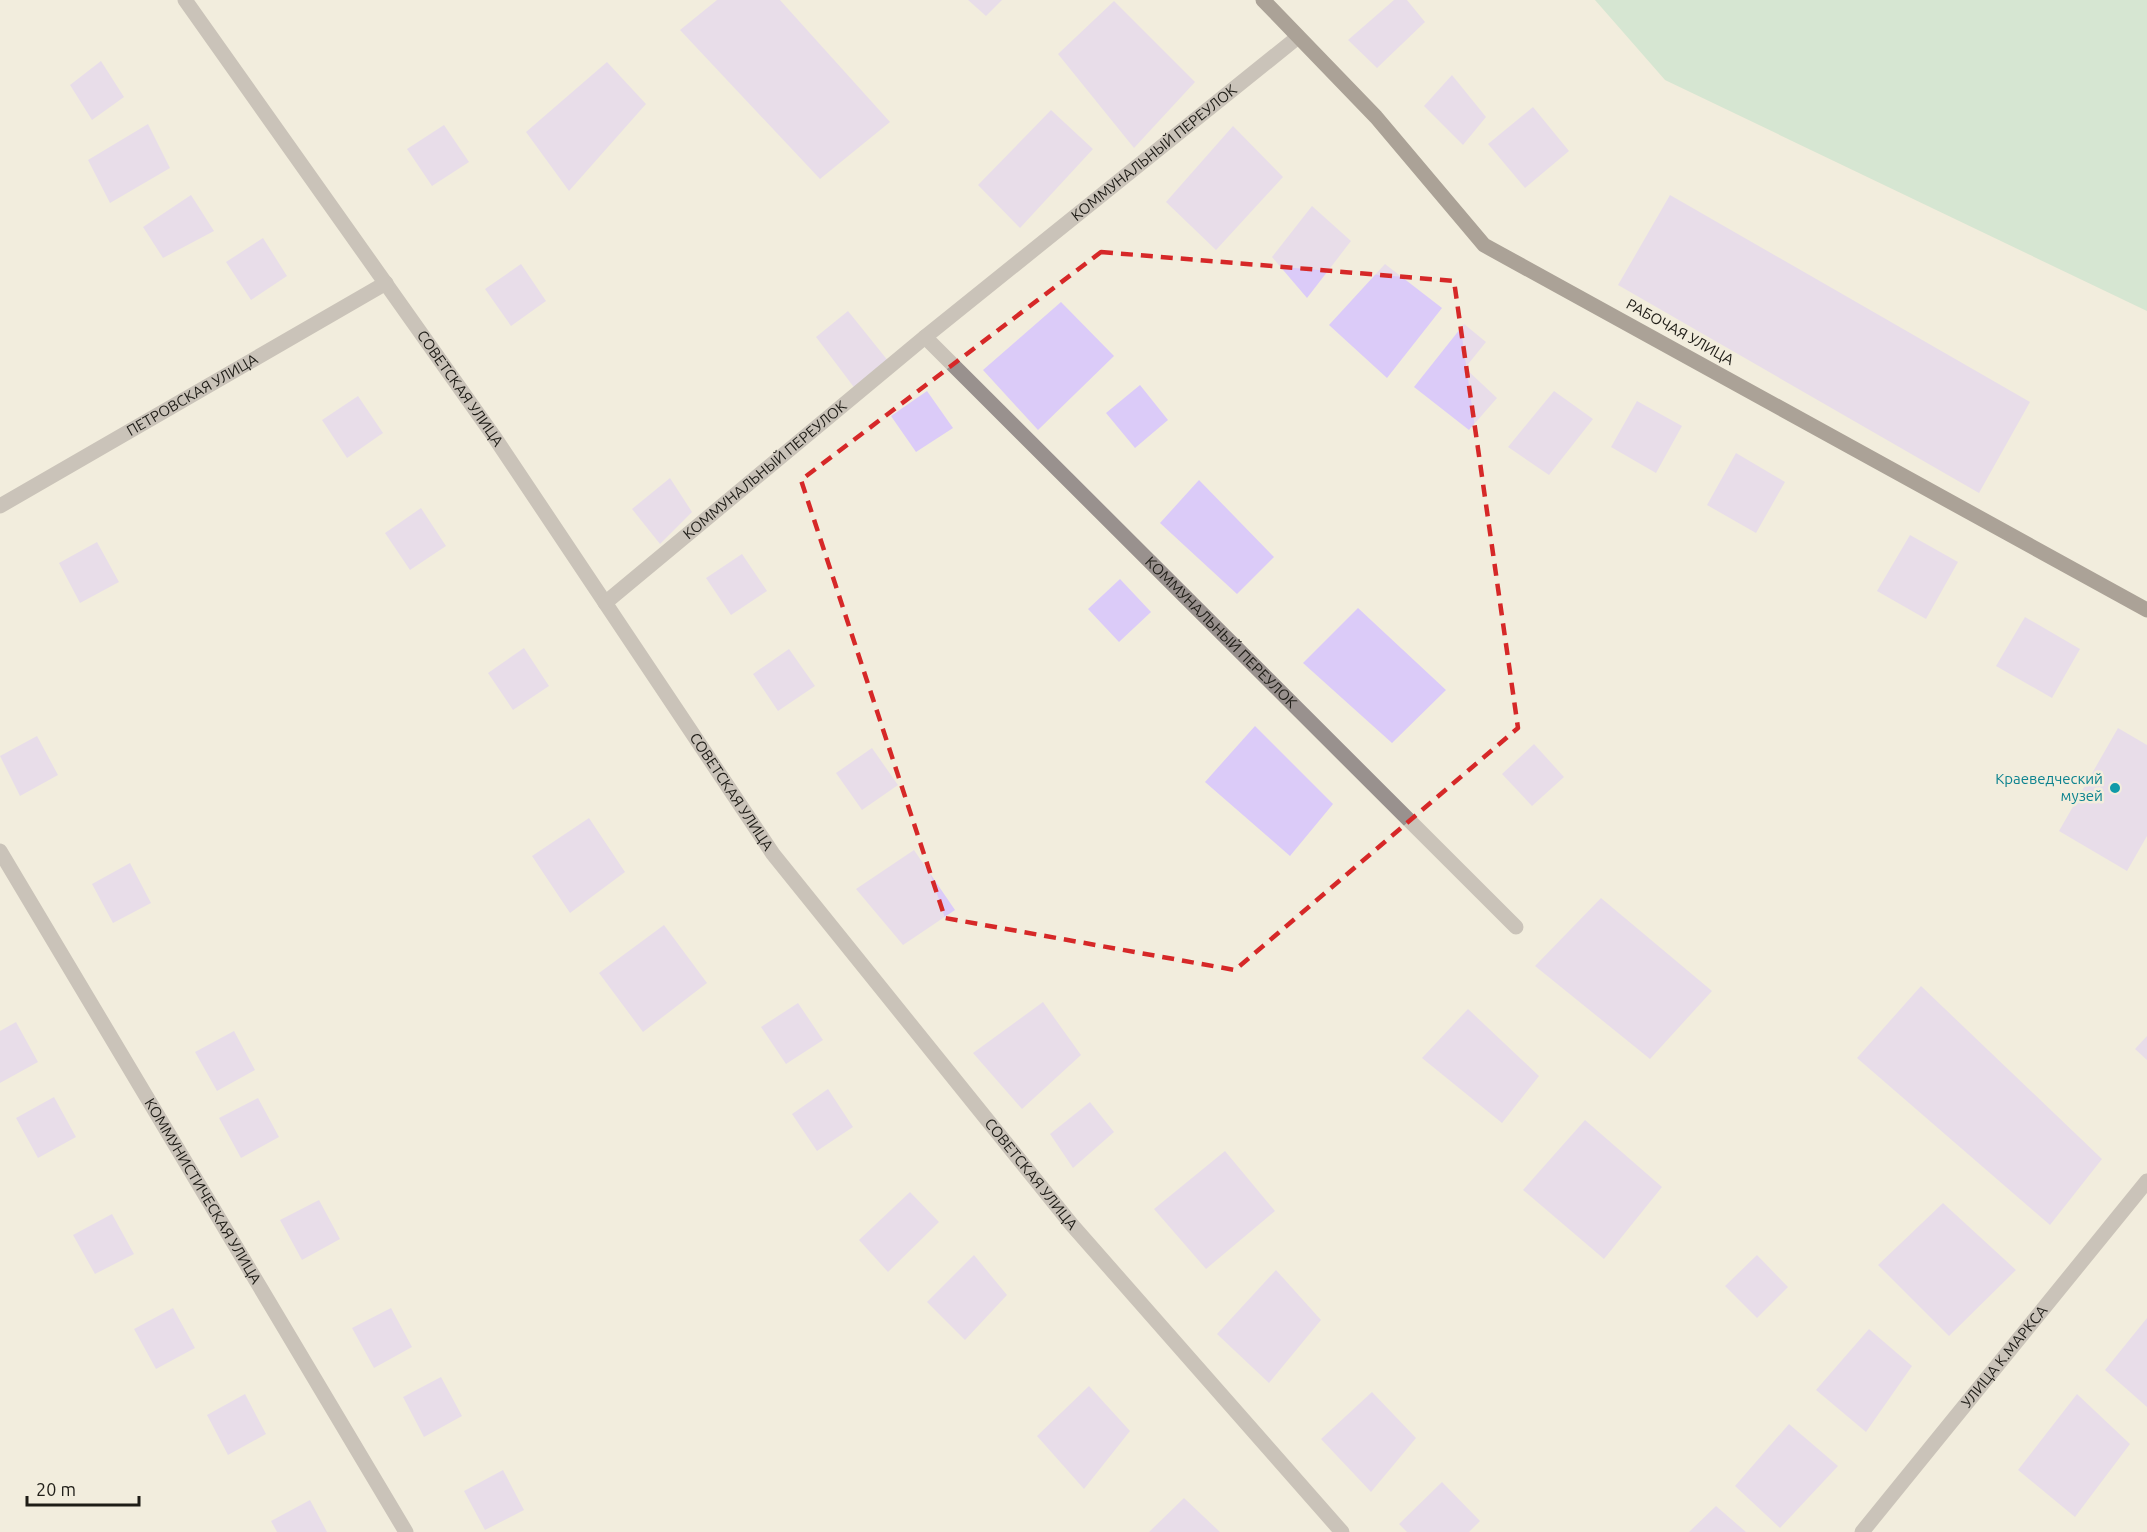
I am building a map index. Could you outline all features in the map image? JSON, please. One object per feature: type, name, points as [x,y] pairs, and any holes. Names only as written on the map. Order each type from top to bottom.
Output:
[{"type":"main road","name":"РАБОЧАЯ УЛИЦА","points":[[1263,0],[1376,117],[1484,245],[2147,610]]},
{"type":"street","name":"СОВЕТСКАЯ УЛИЦА","points":[[185,0],[493,435],[773,854],[1072,1225],[1342,1532]]},
{"type":"street","name":"КОММУНАЛЬНЫЙ ПЕРЕУЛОК","points":[[605,603],[925,338],[1298,37]]},
{"type":"street","name":"ПЕТРОВСКАЯ УЛИЦА","points":[[0,506],[386,283]]},
{"type":"street","name":"КОММУНАЛЬНЫЙ ПЕРЕУЛОК","points":[[925,338],[1516,927]]},
{"type":"street","name":"КОММУНИСТИЧЕСКАЯ УЛИЦА","points":[[0,851],[406,1532]]},
{"type":"street","name":"УЛИЦА К.МАРКСА","points":[[1862,1532],[2147,1181]]},
{"type":"highlighted area","points":[[1101,252],[1454,281],[1518,728],[1235,970],[945,918],[801,480]]},
{"type":"green space","points":[[1595,0],[2147,0],[2147,311],[1665,80]]},
{"type":"building","points":[[717,0],[780,0],[890,122],[820,179],[680,30]]},
{"type":"building","points":[[968,0],[1002,0],[986,16]]},
{"type":"building","points":[[1394,0],[1407,0],[1425,22],[1377,68],[1348,40]]},
{"type":"building","points":[[1114,1],[1195,82],[1134,148],[1058,54]]},
{"type":"building","points":[[101,61],[124,97],[92,120],[70,85]]},
{"type":"building","points":[[607,62],[646,104],[569,191],[526,132]]},
{"type":"building","points":[[1452,75],[1486,117],[1463,145],[1424,106]]},
{"type":"building","points":[[1533,107],[1569,151],[1525,188],[1488,144]]},
{"type":"building","points":[[1051,110],[1093,149],[1020,228],[978,185]]},
{"type":"building","points":[[148,124],[170,168],[110,203],[88,160]]},
{"type":"building","points":[[444,125],[469,162],[432,186],[407,149]]},
{"type":"building","points":[[1233,126],[1283,177],[1216,250],[1166,202]]},
{"type":"building","points":[[191,195],[214,231],[163,258],[143,227]]},
{"type":"building","points":[[1670,195],[2030,402],[1979,493],[1618,285]]},
{"type":"building","points":[[1312,206],[1351,241],[1307,298],[1272,257]]},
{"type":"building","points":[[263,238],[287,276],[251,300],[226,262]]},
{"type":"building","points":[[521,264],[546,301],[511,326],[485,289]]},
{"type":"building","points":[[1385,264],[1442,308],[1387,378],[1329,325]]},
{"type":"building","points":[[1061,302],[1114,356],[1038,430],[983,370]]},
{"type":"building","points":[[848,311],[889,362],[856,390],[816,337]]},
{"type":"building","points":[[1464,324],[1486,342],[1465,368],[1497,398],[1469,430],[1414,387]]},
{"type":"building","points":[[1140,385],[1168,420],[1135,448],[1106,413]]},
{"type":"building","points":[[927,391],[953,428],[916,452],[891,416]]},
{"type":"building","points":[[1554,391],[1593,419],[1549,475],[1508,447]]},
{"type":"building","points":[[358,396],[383,433],[347,458],[322,420]]},
{"type":"building","points":[[1637,401],[1682,426],[1656,473],[1611,447]]},
{"type":"building","points":[[1736,453],[1785,482],[1756,533],[1707,505]]},
{"type":"building","points":[[670,478],[692,512],[660,544],[632,509]]},
{"type":"building","points":[[1199,480],[1274,557],[1237,594],[1160,523]]},
{"type":"building","points":[[421,508],[446,546],[410,570],[385,533]]},
{"type":"building","points":[[1910,535],[1958,562],[1926,619],[1877,591]]},
{"type":"building","points":[[97,542],[119,582],[80,603],[59,563]]},
{"type":"building","points":[[742,554],[767,591],[731,615],[706,578]]},
{"type":"building","points":[[1120,579],[1151,612],[1119,642],[1088,609]]},
{"type":"building","points":[[1358,608],[1446,690],[1392,743],[1303,663]]},
{"type":"building","points":[[2025,617],[2080,649],[2052,698],[1996,666]]},
{"type":"building","points":[[524,648],[549,686],[513,710],[488,673]]},
{"type":"building","points":[[789,649],[815,686],[778,711],[753,674]]},
{"type":"building","points":[[1255,726],[1333,804],[1290,856],[1205,782]]},
{"type":"building","name":"Краеведческий музей","points":[[2118,728],[2147,745],[2147,836],[2127,871],[2059,831]]},
{"type":"building","points":[[37,736],[58,775],[20,796],[0,756]]},
{"type":"building","points":[[1534,744],[1564,777],[1532,806],[1502,774]]},
{"type":"building","points":[[872,748],[898,785],[862,810],[836,773]]},
{"type":"building","points":[[589,818],[625,872],[570,913],[532,856]]},
{"type":"building","points":[[914,850],[955,910],[903,945],[856,889]]},
{"type":"building","points":[[130,863],[151,903],[113,923],[92,884]]},
{"type":"building","points":[[1601,898],[1712,991],[1650,1059],[1535,966]]},
{"type":"building","points":[[664,925],[707,983],[643,1032],[599,973]]},
{"type":"building","points":[[1921,986],[2102,1159],[2050,1225],[1857,1058]]},
{"type":"building","points":[[1043,1002],[1081,1055],[1022,1109],[973,1053]]},
{"type":"building","points":[[798,1003],[823,1040],[786,1064],[761,1027]]},
{"type":"building","points":[[1468,1009],[1539,1076],[1502,1123],[1422,1058]]},
{"type":"building","points":[[16,1022],[38,1062],[0,1083],[0,1031]]},
{"type":"building","points":[[234,1031],[255,1070],[217,1091],[195,1052]]},
{"type":"building","points":[[2147,1036],[2147,1060],[2135,1049]]},
{"type":"building","points":[[828,1089],[853,1127],[817,1151],[792,1114]]},
{"type":"building","points":[[54,1097],[76,1137],[38,1158],[16,1118]]},
{"type":"building","points":[[258,1098],[279,1137],[241,1158],[219,1118]]},
{"type":"building","points":[[1090,1102],[1114,1132],[1073,1168],[1050,1134]]},
{"type":"building","points":[[1585,1120],[1662,1187],[1604,1259],[1523,1190]]},
{"type":"building","points":[[1225,1151],[1275,1211],[1206,1269],[1154,1209]]},
{"type":"building","points":[[910,1192],[939,1222],[888,1272],[859,1240]]},
{"type":"building","points":[[319,1200],[340,1239],[302,1260],[280,1220]]},
{"type":"building","points":[[1943,1203],[2016,1270],[1949,1336],[1878,1265]]},
{"type":"building","points":[[112,1214],[134,1254],[95,1274],[73,1235]]},
{"type":"building","points":[[974,1255],[1007,1295],[965,1340],[927,1302]]},
{"type":"building","points":[[1757,1255],[1788,1287],[1757,1318],[1725,1286]]},
{"type":"building","points":[[1276,1270],[1321,1320],[1269,1383],[1217,1334]]},
{"type":"building","points":[[173,1308],[195,1348],[156,1369],[134,1329]]},
{"type":"building","points":[[391,1308],[412,1347],[374,1368],[352,1328]]},
{"type":"building","points":[[2147,1318],[2147,1407],[2105,1370]]},
{"type":"building","points":[[1869,1329],[1912,1366],[1866,1432],[1816,1390]]},
{"type":"building","points":[[441,1377],[462,1416],[424,1437],[403,1397]]},
{"type":"building","points":[[1089,1386],[1130,1431],[1084,1489],[1037,1436]]},
{"type":"building","points":[[1372,1392],[1416,1438],[1371,1492],[1321,1439]]},
{"type":"building","points":[[245,1394],[266,1434],[228,1455],[207,1415]]},
{"type":"building","points":[[2077,1394],[2130,1444],[2075,1517],[2018,1470]]},
{"type":"building","points":[[1789,1424],[1838,1466],[1780,1528],[1735,1486]]},
{"type":"building","points":[[503,1470],[524,1510],[485,1530],[464,1491]]},
{"type":"building","points":[[1442,1482],[1480,1521],[1469,1532],[1407,1532],[1399,1524]]},
{"type":"building","points":[[1184,1498],[1220,1532],[1149,1532]]},
{"type":"building","points":[[310,1500],[327,1532],[277,1532],[271,1521]]},
{"type":"building","points":[[1716,1506],[1746,1532],[1689,1532]]},
{"type":"place","name":"Краеведческий музей","points":[[2115,788]]}]
